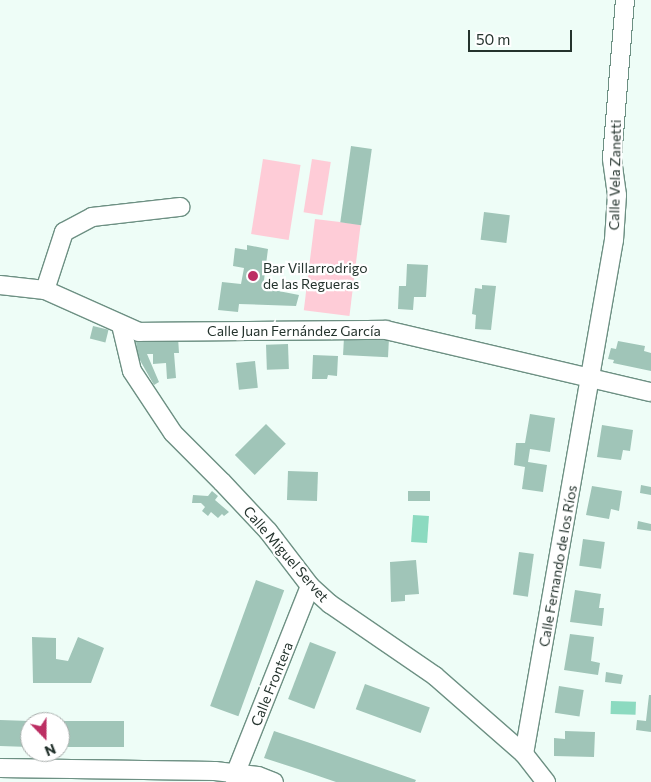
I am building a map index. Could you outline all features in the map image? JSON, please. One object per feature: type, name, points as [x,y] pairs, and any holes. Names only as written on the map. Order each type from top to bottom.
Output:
[{"type":"street","name":"Calle Vela Zanetti","points":[[591,378],[614,240],[617,195],[612,158],[625,0]]},
{"type":"street","points":[[45,290],[64,232],[92,217],[180,207]]},
{"type":"street","name":"Calle Juan Fernández García","points":[[0,285],[45,290],[139,332],[386,330],[651,392]]},
{"type":"street","name":"Calle Miguel Servet","points":[[121,325],[132,371],[173,433],[268,531],[310,586],[330,604],[435,676],[524,754],[546,782]]},
{"type":"street","name":"Calle Fernando de los Ríos","points":[[524,754],[591,378]]},
{"type":"street","name":"Calle Frontera","points":[[236,777],[310,586]]},
{"type":"street","points":[[0,768],[61,775],[236,777],[274,782]]},
{"type":"shaded area","points":[[263,159],[301,165],[289,240],[251,234]]},
{"type":"shaded area","points":[[312,159],[331,162],[322,215],[304,212]]},
{"type":"shaded area","points":[[315,219],[361,225],[349,316],[304,310]]},
{"type":"shaded area","points":[[413,515],[429,516],[427,543],[411,542]]},
{"type":"shaded area","points":[[611,701],[636,702],[636,715],[611,714]]},
{"type":"building","points":[[351,146],[372,149],[361,225],[340,222]]},
{"type":"building","points":[[484,212],[510,215],[506,243],[481,240]]},
{"type":"building","points":[[247,245],[268,249],[263,288],[299,295],[296,306],[239,304],[238,312],[218,310],[222,282],[241,284],[244,268],[233,266],[235,248],[247,250]]},
{"type":"building","points":[[407,264],[428,265],[426,297],[414,297],[413,310],[398,309],[399,286],[406,286]]},
{"type":"building","points":[[482,285],[496,286],[491,330],[475,329],[476,315],[472,314],[475,288],[482,289]]},
{"type":"building","points":[[93,326],[109,330],[105,342],[90,339]]},
{"type":"building","points":[[178,337],[179,353],[174,353],[176,378],[167,379],[166,363],[153,364],[153,354],[147,354],[159,382],[154,385],[137,355],[136,340]]},
{"type":"building","points":[[344,337],[389,339],[388,357],[343,355]]},
{"type":"building","points":[[618,341],[645,346],[644,351],[651,353],[651,371],[613,363],[614,360],[608,359],[611,348],[616,349]]},
{"type":"building","points":[[288,344],[289,369],[267,370],[266,345]]},
{"type":"building","points":[[313,355],[338,356],[337,376],[328,375],[327,379],[312,379]]},
{"type":"building","points":[[255,361],[258,388],[239,390],[236,363]]},
{"type":"building","points":[[530,414],[555,418],[550,452],[530,449],[528,462],[547,465],[543,492],[522,489],[525,467],[514,465],[516,443],[525,443]]},
{"type":"building","points":[[266,424],[286,444],[255,475],[235,455]]},
{"type":"building","points":[[602,425],[633,430],[630,451],[623,450],[621,460],[597,457]]},
{"type":"building","points":[[288,471],[318,472],[317,501],[287,500]]},
{"type":"building","points":[[641,485],[651,487],[651,495],[640,493]]},
{"type":"building","points":[[592,486],[622,491],[619,511],[611,509],[609,519],[586,515]]},
{"type":"building","points":[[212,491],[218,496],[215,500],[229,512],[224,516],[222,514],[218,518],[211,512],[208,516],[202,511],[205,507],[201,503],[192,503],[193,495],[208,496]]},
{"type":"building","points":[[408,491],[430,491],[430,501],[408,501]]},
{"type":"building","points":[[638,521],[651,524],[651,531],[637,529]]},
{"type":"building","points":[[583,539],[605,542],[601,569],[579,566]]},
{"type":"building","points":[[519,552],[534,554],[528,597],[513,595]]},
{"type":"building","points":[[416,560],[419,594],[405,595],[405,601],[391,602],[390,562]]},
{"type":"building","points":[[256,580],[284,590],[238,716],[210,706]]},
{"type":"building","points":[[575,590],[601,594],[599,608],[604,608],[602,626],[570,622]]},
{"type":"building","points":[[570,634],[594,637],[591,661],[600,663],[598,675],[564,670]]},
{"type":"building","points":[[32,637],[56,638],[56,659],[68,661],[78,637],[104,648],[91,683],[33,683]]},
{"type":"building","points":[[310,642],[336,652],[314,709],[288,699]]},
{"type":"building","points":[[606,672],[623,675],[621,684],[605,682]]},
{"type":"building","points":[[365,684],[430,708],[421,733],[356,709]]},
{"type":"building","points":[[559,686],[584,690],[579,717],[555,713]]},
{"type":"building","points":[[649,695],[651,695],[651,732],[636,730],[637,720],[646,721]]},
{"type":"building","points":[[0,720],[20,721],[20,747],[0,746]]},
{"type":"building","points":[[70,721],[124,721],[124,747],[70,747]]},
{"type":"building","points":[[274,731],[416,780],[415,782],[336,782],[264,758]]},
{"type":"building","points":[[565,731],[595,732],[594,757],[554,756],[554,738],[565,739]]},
{"type":"place","name":"Bar Villarrodrigo de las Regueras","points":[[253,276]]}]
